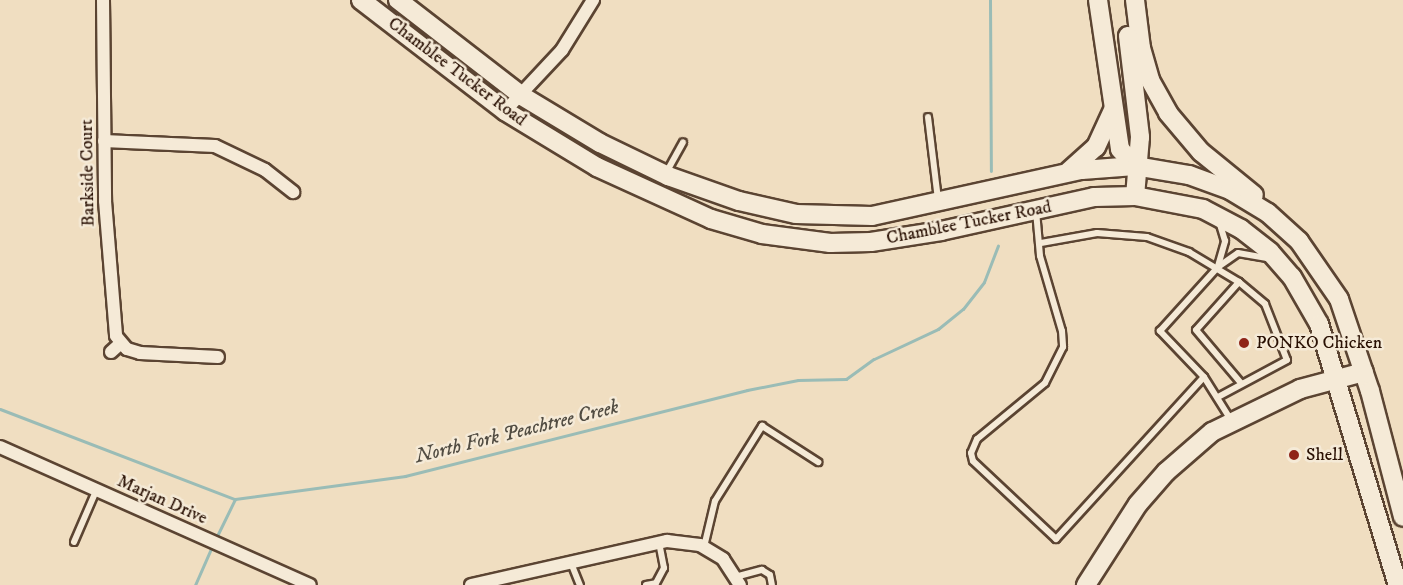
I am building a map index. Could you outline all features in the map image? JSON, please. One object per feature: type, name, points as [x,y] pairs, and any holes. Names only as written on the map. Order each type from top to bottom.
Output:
[{"type":"main road","name":"Chamblee Tucker Road","points":[[361,0],[505,111],[597,167],[711,219],[762,234],[831,243],[871,242],[1094,197],[1136,196],[1203,209],[1241,229],[1280,263],[1308,301],[1337,378],[1398,585]]},
{"type":"main road","name":"Chamblee Tucker Road","points":[[398,0],[522,96],[600,143],[666,175],[739,201],[796,214],[872,216],[939,204],[1064,175],[1135,166],[1189,175],[1230,190],[1268,213],[1299,241],[1318,265],[1339,299],[1400,484],[1403,517]]},
{"type":"main road","points":[[1098,0],[1120,149],[1135,166]]},
{"type":"main road","points":[[1122,0],[1140,137],[1135,166],[1136,196]]},
{"type":"main road","points":[[1135,0],[1141,48],[1150,80],[1168,113],[1201,152],[1251,191],[1268,213]]},
{"type":"main road","points":[[1064,175],[1096,147],[1114,108]]},
{"type":"main road","points":[[1086,585],[1138,504],[1166,472],[1231,420],[1300,389],[1364,372]]},
{"type":"street","name":"Barkside Court","points":[[103,0],[104,141],[112,313],[121,343]]},
{"type":"street","points":[[505,111],[522,96],[562,50],[593,0]]},
{"type":"street","points":[[104,141],[215,146],[265,170],[293,192]]},
{"type":"street","points":[[111,352],[121,343],[140,353],[218,357]]},
{"type":"street","name":"Marjan Drive","points":[[0,447],[310,585]]},
{"type":"street","points":[[471,585],[659,543],[688,541],[704,547],[723,559],[737,581]]},
{"type":"lane","points":[[928,117],[939,204]]},
{"type":"lane","points":[[666,175],[683,142]]},
{"type":"lane","points":[[1203,209],[1224,230],[1218,267]]},
{"type":"lane","points":[[1036,210],[1044,274],[1062,331],[1061,353],[1045,383],[977,439],[971,453],[973,462],[1056,539],[1204,377]]},
{"type":"lane","points":[[1041,243],[1097,233],[1147,237],[1172,243],[1218,267],[1239,282],[1264,304],[1287,360],[1241,382],[1218,397]]},
{"type":"lane","points":[[1231,420],[1204,377],[1160,331],[1218,267],[1246,253],[1280,263]]},
{"type":"lane","points":[[1239,282],[1196,330],[1241,382]]},
{"type":"lane","points":[[704,547],[715,501],[762,426],[818,462]]},
{"type":"lane","points":[[74,542],[96,491]]},
{"type":"lane","points":[[646,585],[656,583],[664,568],[659,543]]},
{"type":"lane","points":[[571,563],[579,585]]},
{"type":"lane","points":[[737,581],[762,570],[770,575],[772,585]]},
{"type":"waterway","name":"North Fork Peachtree Creek","points":[[990,0],[991,171]]},
{"type":"waterway","name":"North Fork Peachtree Creek","points":[[0,409],[235,499],[405,476],[747,390],[798,380],[846,379],[874,359],[938,329],[963,309],[984,282],[998,246]]},
{"type":"waterway","points":[[216,538],[235,499]]},
{"type":"waterway","points":[[195,585],[213,544]]},
{"type":"place","name":"PONKO Chicken","points":[[1244,343]]},
{"type":"place","name":"Shell","points":[[1294,455]]}]
